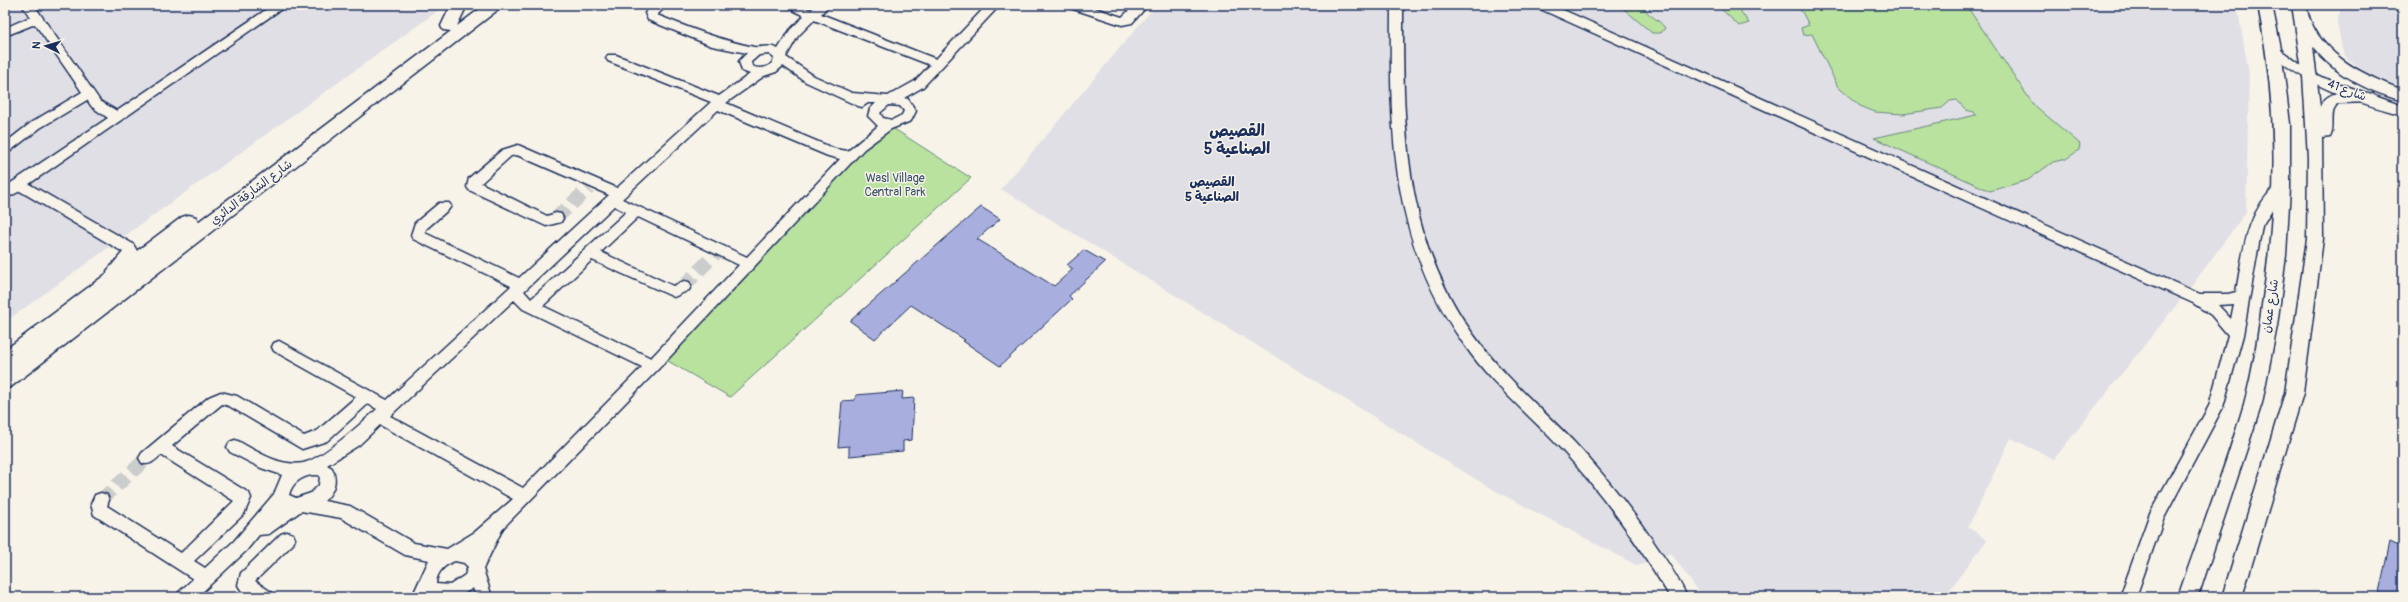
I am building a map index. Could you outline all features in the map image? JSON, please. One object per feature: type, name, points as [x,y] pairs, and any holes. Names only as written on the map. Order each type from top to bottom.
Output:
[{"type":"highway","points":[[449,26],[460,5]]},
{"type":"highway","name":"شارع الشارقة الدائري","points":[[5,360],[477,5]]},
{"type":"highway","name":"شارع الشارقة الدائري","points":[[5,380],[496,5]]},
{"type":"main road","name":"شارع عمان","points":[[2188,597],[2253,402],[2269,319],[2278,255],[2282,188],[2282,124],[2274,49],[2265,5]]},
{"type":"main road","points":[[2232,597],[2280,444],[2299,367],[2315,238],[2316,157],[2309,72],[2299,5]]},
{"type":"main road","points":[[2302,21],[2322,51],[2340,68],[2364,82],[2403,96]]},
{"type":"main road","points":[[2316,157],[2326,149],[2324,116],[2327,104],[2337,98],[2368,98]]},
{"type":"main road","points":[[2198,597],[2201,559]]},
{"type":"street","points":[[28,5],[88,94],[100,109],[118,117]]},
{"type":"street","points":[[103,286],[108,277],[129,256],[129,249],[10,189],[118,117],[280,5]]},
{"type":"street","points":[[661,5],[652,13],[652,17],[708,39],[762,50],[775,51],[780,57],[810,80]]},
{"type":"street","points":[[718,103],[746,64],[762,50],[801,25],[823,5]]},
{"type":"street","points":[[880,120],[877,108],[919,84],[994,5]]},
{"type":"street","points":[[1074,5],[1122,21],[1128,20],[1142,5]]},
{"type":"street","points":[[1397,5],[1398,112],[1404,178],[1416,234],[1441,294],[1462,330],[1490,367],[1562,440],[1612,497],[1642,538],[1679,597]]},
{"type":"street","points":[[1542,5],[2198,299],[2216,311],[2236,335]]},
{"type":"street","points":[[2395,5],[2403,8]]},
{"type":"street","points":[[797,9],[938,64]]},
{"type":"street","points":[[5,32],[37,19]]},
{"type":"street","points":[[186,597],[240,546],[281,495],[288,479],[354,440],[718,103],[763,72],[776,66],[780,57],[801,25]]},
{"type":"street","points":[[708,39],[746,64],[763,72],[810,80],[854,98],[866,106],[880,120],[903,121],[909,114],[909,107],[919,84]]},
{"type":"street","points":[[2274,49],[2293,66]]},
{"type":"street","points":[[612,58],[833,153],[855,151]]},
{"type":"street","name":"شارع 41","points":[[2276,71],[2293,66],[2403,102]]},
{"type":"street","name":"شارع 41","points":[[2309,72],[2368,98],[2403,111]]},
{"type":"street","points":[[5,150],[36,125],[88,94]]},
{"type":"street","points":[[854,98],[888,101],[900,100],[909,107]]},
{"type":"street","points":[[420,597],[431,569],[481,537],[504,518],[749,264],[855,151],[880,120]]},
{"type":"street","points":[[556,218],[546,221],[477,189],[473,184],[497,161],[512,151],[522,151],[616,197],[636,211],[717,252],[749,264]]},
{"type":"street","points":[[2128,597],[2156,518],[2216,407],[2228,371],[2236,335],[2255,226],[2274,195],[2282,188]]},
{"type":"street","points":[[444,206],[420,227],[418,235],[518,288],[523,301],[532,307],[653,365]]},
{"type":"street","points":[[532,307],[636,211]]},
{"type":"street","points":[[591,253],[674,292],[684,286]]},
{"type":"street","points":[[2198,299],[2218,301],[2243,295]]},
{"type":"street","points":[[279,347],[368,396],[384,413],[524,497]]},
{"type":"street","points":[[147,458],[214,401],[227,398],[297,441],[308,442],[322,436],[368,396]]},
{"type":"street","points":[[240,546],[300,505],[319,496],[354,440]]},
{"type":"street","points":[[160,447],[243,498],[238,509],[182,562]]},
{"type":"street","points":[[235,447],[261,463],[273,476],[281,495],[289,505],[344,510],[411,550],[469,556],[476,568],[484,597]]},
{"type":"street","points":[[261,463],[280,468],[323,469],[344,510]]},
{"type":"street","points":[[101,500],[99,504],[100,510],[206,578]]},
{"type":"street","points":[[411,550],[427,580],[432,593],[449,596],[467,586],[504,518]]},
{"type":"street","points":[[265,597],[246,585],[247,578],[287,539]]},
{"type":"shaded area","points":[[5,5],[446,5],[5,322]]},
{"type":"shaded area","points":[[1156,5],[2237,5],[2249,74],[2246,212],[2193,284],[2054,459],[2011,438],[1968,527],[1987,540],[1944,597],[1702,597],[1671,553],[1638,566],[1492,489],[1001,189]]},
{"type":"shaded area","points":[[2342,5],[2403,5],[2403,88],[2365,72],[2346,57],[2342,49],[2337,21]]},
{"type":"green space","points":[[1619,5],[1648,5],[1643,7],[1665,28],[1661,33],[1652,33]]},
{"type":"green space","points":[[1717,5],[1736,5],[1749,23],[1739,26]]},
{"type":"green space","points":[[1796,5],[1966,5],[2033,104],[2080,144],[2079,150],[2066,159],[2053,162],[2028,180],[1990,191],[1874,138],[1976,115],[1974,112],[1966,110],[1957,100],[1950,101],[1942,108],[1903,114],[1875,112],[1860,106],[1838,87],[1812,34],[1803,35],[1801,28],[1809,25],[1802,12]]},
{"type":"green space","name":"Wasl Village Central Park","points":[[888,125],[971,178],[730,397],[661,357]]},
{"type":"building","points":[[981,207],[1000,219],[977,239],[1054,286],[1073,269],[1067,265],[1084,250],[1105,262],[1069,296],[1072,299],[1000,366],[963,341],[965,340],[911,305],[875,339],[850,321]]},
{"type":"building","points":[[903,391],[902,399],[914,398],[912,440],[903,441],[903,451],[849,456],[849,446],[838,447],[842,401],[855,400],[856,395]]},
{"type":"building","points":[[2390,542],[2403,548],[2403,597],[2378,597]]},
{"type":"tunnel","points":[[556,218],[589,188]]},
{"type":"tunnel","points":[[684,286],[716,253]]},
{"type":"tunnel","points":[[101,500],[147,458]]},
{"type":"district","name":"القصيص الصناعية 5","points":[[1237,139]]},
{"type":"district","name":"القصيص الصناعية 5","points":[[1212,188]]}]
